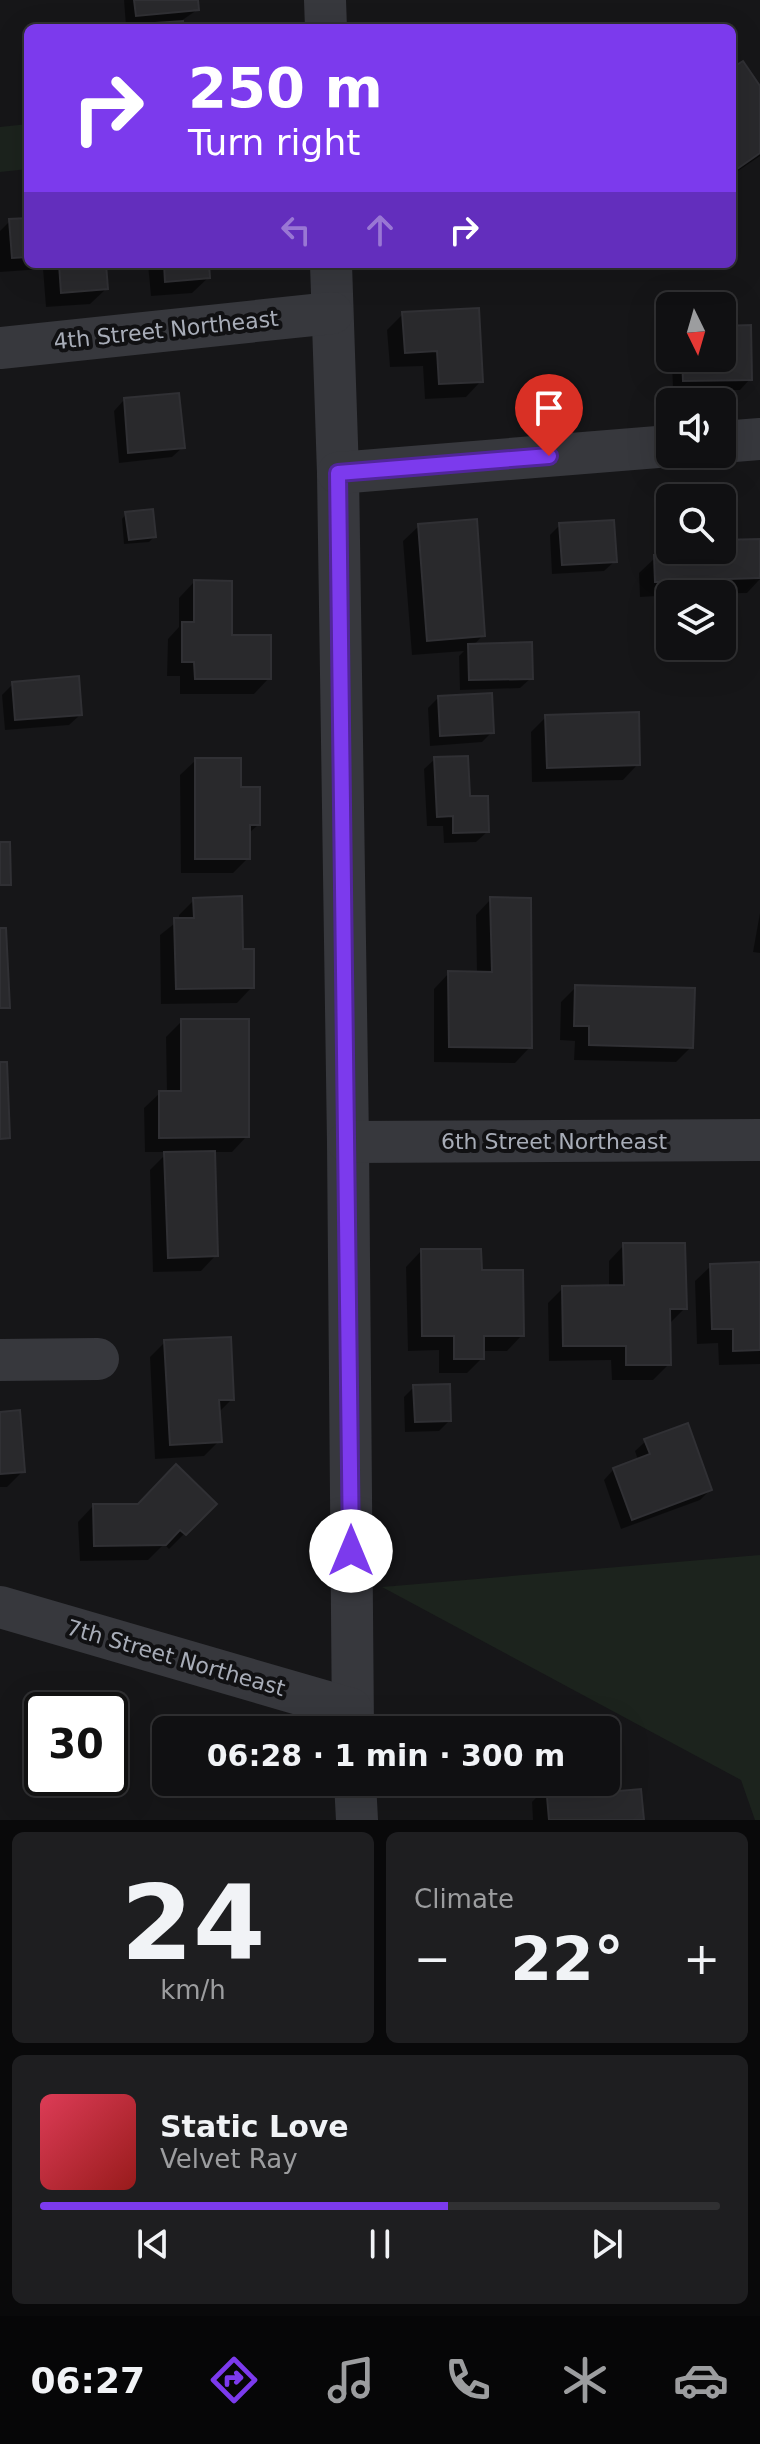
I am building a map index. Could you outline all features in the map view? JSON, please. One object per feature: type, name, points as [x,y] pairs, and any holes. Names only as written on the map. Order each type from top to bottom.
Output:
[{"type":"street","points":[[325,0],[326,24]]},
{"type":"street","points":[[331,268],[338,473],[348,1142],[352,1716]]},
{"type":"street","name":"4th Street Northeast","points":[[0,348],[332,313]]},
{"type":"street","points":[[736,441],[760,439]]},
{"type":"street","points":[[338,473],[656,447]]},
{"type":"street","name":"6th Street Northeast","points":[[348,1142],[760,1140]]},
{"type":"street","points":[[0,1360],[98,1359]]},
{"type":"street","name":"7th Street Northeast","points":[[0,1607],[343,1716]]},
{"type":"street","points":[[356,1796],[357,1820]]},
{"type":"shaded area","points":[[24,124],[24,169],[0,172],[0,127]]},
{"type":"shaded area","points":[[760,1555],[760,1820],[755,1820],[741,1780],[382,1587]]},
{"type":"building","points":[[134,0],[198,0],[199,10],[136,16]]},
{"type":"building","points":[[183,21],[183,24],[141,24]]},
{"type":"building","points":[[743,61],[760,86],[760,153],[736,170],[736,65]]},
{"type":"building","points":[[24,218],[24,257],[12,258],[9,219]]},
{"type":"building","points":[[59,268],[106,268],[108,289],[61,293]]},
{"type":"building","points":[[164,268],[209,268],[210,278],[165,282]]},
{"type":"building","points":[[479,308],[483,382],[439,384],[437,351],[405,353],[402,312]]},
{"type":"building","points":[[751,325],[752,380],[683,381],[683,372],[736,372],[736,326]]},
{"type":"building","points":[[179,393],[185,448],[128,453],[124,398]]},
{"type":"building","points":[[153,509],[156,537],[129,540],[125,512]]},
{"type":"building","points":[[477,519],[485,636],[427,641],[418,524]]},
{"type":"building","points":[[614,520],[617,562],[562,565],[559,523]]},
{"type":"building","points":[[760,539],[760,578],[655,582],[654,555],[656,564],[736,564],[736,540]]},
{"type":"building","points":[[194,580],[232,581],[232,635],[271,635],[271,679],[195,679],[194,662],[182,662],[182,622],[194,622]]},
{"type":"building","points":[[532,642],[533,679],[469,680],[468,644]]},
{"type":"building","points":[[79,676],[82,715],[15,720],[12,682]]},
{"type":"building","points":[[492,693],[494,733],[440,736],[438,696]]},
{"type":"building","points":[[639,712],[640,765],[547,768],[545,715]]},
{"type":"building","points":[[468,756],[470,796],[488,796],[489,832],[453,833],[453,816],[437,817],[434,757]]},
{"type":"building","points":[[195,758],[241,758],[241,787],[260,787],[260,825],[250,825],[250,859],[195,859]]},
{"type":"building","points":[[0,842],[10,842],[11,885],[0,885]]},
{"type":"building","points":[[242,896],[243,949],[254,949],[254,988],[176,989],[174,918],[194,918],[193,898]]},
{"type":"building","points":[[490,897],[531,898],[532,1048],[449,1047],[448,971],[492,972]]},
{"type":"building","points":[[0,928],[6,928],[10,1008],[0,1008]]},
{"type":"building","points":[[575,985],[695,988],[693,1048],[589,1045],[589,1026],[574,1026]]},
{"type":"building","points":[[181,1019],[249,1019],[249,1137],[159,1138],[159,1091],[181,1091]]},
{"type":"building","points":[[0,1062],[7,1062],[10,1138],[0,1139]]},
{"type":"building","points":[[215,1151],[218,1256],[168,1258],[164,1152]]},
{"type":"building","points":[[623,1243],[685,1243],[687,1309],[670,1309],[671,1365],[626,1365],[626,1346],[563,1346],[562,1286],[624,1285]]},
{"type":"building","points":[[421,1249],[481,1249],[482,1270],[523,1270],[524,1336],[484,1336],[484,1359],[454,1359],[454,1336],[422,1336]]},
{"type":"building","points":[[760,1262],[760,1350],[733,1351],[733,1329],[712,1329],[710,1264]]},
{"type":"building","points":[[231,1337],[234,1400],[219,1400],[222,1442],[170,1445],[164,1340]]},
{"type":"building","points":[[450,1384],[451,1421],[415,1422],[413,1385]]},
{"type":"building","points":[[20,1410],[25,1472],[0,1474],[0,1412]]},
{"type":"building","points":[[688,1423],[712,1490],[632,1520],[613,1468],[650,1454],[644,1439]]},
{"type":"building","points":[[176,1464],[217,1504],[186,1535],[180,1530],[166,1545],[94,1546],[93,1504],[138,1504]]},
{"type":"building","points":[[641,1789],[644,1820],[549,1820],[547,1796],[620,1796],[620,1791]]},
{"type":"route","points":[[351,1551],[338,473],[549,456]]}]
